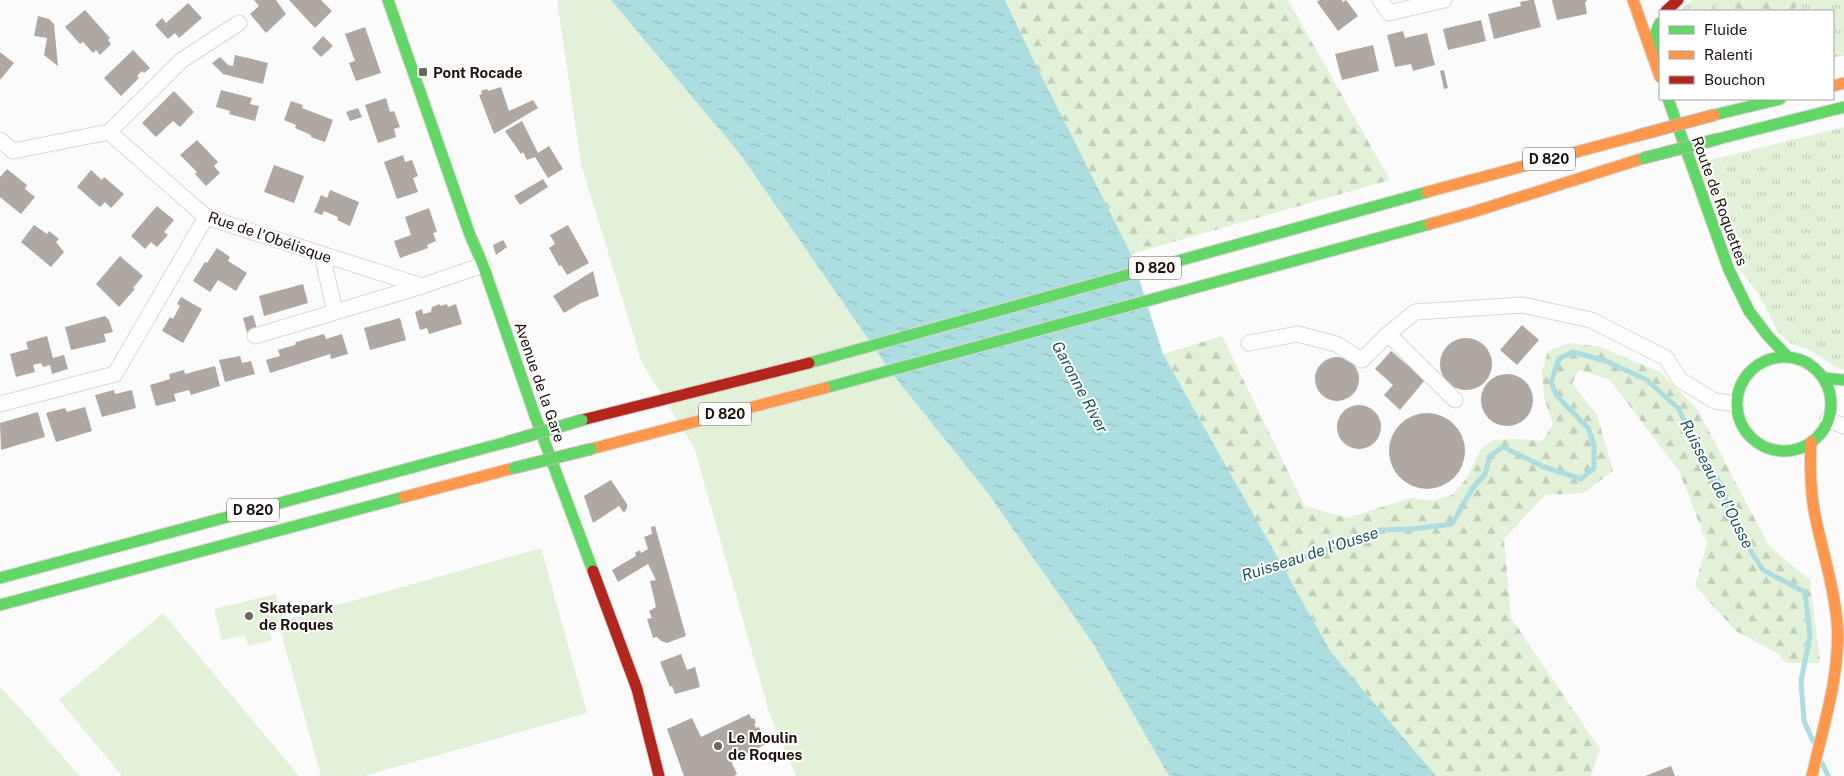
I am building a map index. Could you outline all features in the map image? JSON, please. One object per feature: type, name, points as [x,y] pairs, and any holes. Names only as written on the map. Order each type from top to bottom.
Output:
[{"type":"main road","name":"Avenue de la Gare","points":[[388,0],[470,235],[510,337],[535,416],[637,689],[659,776]]},
{"type":"main road","points":[[1633,0],[1659,74]]},
{"type":"main road","points":[[1667,10],[1678,0]]},
{"type":"main road","points":[[1653,57],[1656,32],[1659,25]]},
{"type":"main road","name":"Route de Roquettes","points":[[1668,100],[1729,270],[1749,311],[1768,336],[1787,356]]},
{"type":"main road","name":"D 820","points":[[0,578],[507,442],[582,420],[848,354],[1462,182],[1776,100]]},
{"type":"main road","name":"D 820","points":[[0,605],[514,468],[859,379],[1473,212],[1644,158],[1844,107]]},
{"type":"main road","name":"Route de Roquettes","points":[[1749,311],[1754,337]]},
{"type":"main road","points":[[1787,356],[1801,359],[1808,363],[1824,378],[1830,392],[1831,407],[1828,420],[1821,433],[1812,442],[1799,449],[1785,452],[1770,450],[1756,443],[1745,432],[1738,418],[1736,404],[1739,387],[1757,359],[1787,356]]},
{"type":"main road","points":[[1824,378],[1844,380]]},
{"type":"main road","points":[[1812,442],[1809,459],[1812,500],[1832,586],[1838,624],[1836,662],[1813,771]]},
{"type":"main road","points":[[1785,452],[1812,500]]},
{"type":"street","points":[[1380,0],[1389,13],[1444,0]]},
{"type":"street","points":[[0,140],[13,151],[109,132],[182,60],[239,23]]},
{"type":"street","name":"Rue de l'Obélisque","points":[[109,132],[206,217],[422,286]]},
{"type":"street","points":[[0,404],[114,374],[206,217]]},
{"type":"street","points":[[322,255],[335,312]]},
{"type":"street","points":[[255,336],[483,266]]},
{"type":"street","points":[[1249,343],[1298,334],[1336,344],[1362,360],[1388,334],[1415,312],[1523,305],[1591,320],[1666,358],[1680,380],[1714,401],[1736,404]]},
{"type":"street","points":[[1388,334],[1455,400]]},
{"type":"street","points":[[1828,420],[1844,426]]},
{"type":"green space","points":[[557,0],[611,0],[740,154],[891,372],[987,492],[1092,642],[1169,776],[796,776],[769,712],[694,447],[642,363],[581,164]]},
{"type":"green space","points":[[1005,0],[1288,0],[1390,180],[1131,254]]},
{"type":"green space","points":[[1692,0],[1844,0],[1844,55],[1834,58],[1834,10],[1680,10]]},
{"type":"green space","points":[[1729,0],[1802,0],[1793,10],[1708,10]]},
{"type":"green space","points":[[1844,127],[1844,370],[1832,365],[1811,351],[1790,343],[1778,332],[1758,293],[1737,266],[1698,163]]},
{"type":"green space","points":[[1222,336],[1305,506],[1347,518],[1411,498],[1433,501],[1452,495],[1466,479],[1481,449],[1493,440],[1519,439],[1542,441],[1553,425],[1544,397],[1542,371],[1548,351],[1570,343],[1600,347],[1660,372],[1698,410],[1769,546],[1810,580],[1820,663],[1785,663],[1779,654],[1736,631],[1695,586],[1707,543],[1679,471],[1609,379],[1579,370],[1572,383],[1597,415],[1613,471],[1583,493],[1545,495],[1504,539],[1511,618],[1600,749],[1591,776],[1436,776],[1331,652],[1163,354]]},
{"type":"green space","points":[[541,548],[587,713],[364,776],[321,776],[279,625],[268,628],[272,640],[248,646],[245,635],[222,640],[214,609],[276,594],[284,620]]},
{"type":"green space","points":[[163,613],[299,776],[122,776],[59,700]]},
{"type":"green space","points":[[0,686],[80,776],[0,776]]},
{"type":"water","name":"Garonne River","points":[[611,0],[1005,0],[1131,254],[1163,354],[1331,652],[1436,776],[1169,776],[1092,642],[987,492],[891,372],[740,154]]},
{"type":"building","points":[[254,0],[276,0],[286,14],[266,33],[250,14],[259,6]]},
{"type":"building","points":[[289,0],[321,0],[332,11],[315,28]]},
{"type":"building","points":[[1320,0],[1342,0],[1343,2],[1346,0],[1358,16],[1338,31],[1317,2]]},
{"type":"building","points":[[1534,0],[1541,27],[1494,39],[1488,14],[1521,6],[1520,2]]},
{"type":"building","points":[[1552,0],[1587,0],[1585,3],[1587,14],[1557,20]]},
{"type":"building","points":[[188,3],[202,18],[179,38],[175,33],[168,39],[155,25],[162,18],[166,23]]},
{"type":"building","points":[[85,10],[110,38],[108,40],[111,44],[100,55],[96,50],[93,53],[83,42],[80,44],[65,27]]},
{"type":"building","points":[[38,16],[49,19],[54,24],[58,66],[44,55],[47,38],[34,36]]},
{"type":"building","points":[[1481,20],[1486,41],[1448,50],[1443,29]]},
{"type":"building","points":[[365,27],[381,73],[356,81],[349,63],[355,61],[345,34]]},
{"type":"building","points":[[1403,31],[1405,38],[1427,33],[1435,65],[1413,71],[1411,64],[1395,67],[1387,35]]},
{"type":"building","points":[[323,36],[333,46],[321,57],[312,48]]},
{"type":"building","points":[[1373,45],[1379,71],[1342,80],[1335,54]]},
{"type":"building","points":[[133,50],[150,68],[144,73],[142,71],[137,76],[139,78],[121,96],[104,78]]},
{"type":"building","points":[[0,52],[14,63],[0,80]]},
{"type":"building","points":[[235,55],[268,63],[263,84],[223,74],[212,63],[220,57],[228,65],[233,66]]},
{"type":"building","points":[[1444,70],[1448,88],[1444,89],[1440,71]]},
{"type":"building","points":[[501,87],[509,111],[533,100],[538,108],[494,134],[479,95],[482,94],[481,91]]},
{"type":"building","points":[[221,90],[252,98],[250,104],[259,106],[255,121],[229,114],[230,111],[216,107]]},
{"type":"building","points":[[174,91],[194,112],[180,127],[173,121],[156,137],[142,123]]},
{"type":"building","points":[[386,98],[390,112],[394,111],[400,127],[394,129],[396,137],[378,143],[365,105]]},
{"type":"building","points":[[291,101],[303,105],[302,108],[333,120],[325,142],[311,137],[311,135],[295,128],[296,125],[284,120]]},
{"type":"building","points":[[358,108],[362,117],[350,121],[346,112]]},
{"type":"building","points":[[522,121],[538,153],[549,146],[563,169],[548,178],[535,157],[527,160],[523,152],[521,154],[505,131]]},
{"type":"building","points":[[197,140],[218,162],[214,166],[220,173],[206,186],[195,174],[197,172],[180,155]]},
{"type":"building","points":[[403,155],[405,162],[412,160],[418,176],[413,178],[418,192],[397,199],[384,162]]},
{"type":"building","points":[[274,165],[304,176],[294,203],[264,192]]},
{"type":"building","points":[[7,169],[27,185],[25,189],[35,197],[21,214],[0,197],[0,177]]},
{"type":"building","points":[[91,170],[102,180],[104,177],[124,194],[111,208],[105,202],[100,207],[77,187]]},
{"type":"building","points":[[543,179],[548,187],[520,205],[514,196]]},
{"type":"building","points":[[330,190],[359,202],[350,226],[337,220],[338,217],[324,211],[322,215],[314,212],[321,195],[327,198]]},
{"type":"building","points":[[157,206],[174,220],[164,232],[168,235],[157,247],[151,242],[145,249],[131,236]]},
{"type":"building","points":[[429,208],[437,232],[433,233],[436,241],[427,245],[428,248],[400,258],[394,241],[411,235],[405,217]]},
{"type":"building","points":[[34,225],[47,234],[49,231],[59,239],[56,242],[64,252],[51,267],[21,242]]},
{"type":"building","points":[[568,225],[589,263],[567,275],[561,265],[559,266],[549,248],[555,244],[550,235]]},
{"type":"building","points":[[503,240],[507,247],[496,255],[493,245]]},
{"type":"building","points":[[217,248],[230,257],[228,261],[247,273],[236,291],[218,280],[210,292],[193,281]]},
{"type":"building","points":[[120,256],[143,276],[133,288],[135,289],[119,307],[96,284]]},
{"type":"building","points":[[593,271],[599,296],[581,303],[564,313],[553,296]]},
{"type":"building","points":[[303,284],[308,303],[264,316],[259,296]]},
{"type":"building","points":[[181,297],[202,309],[183,343],[162,331],[170,317],[173,319],[180,306],[177,304]]},
{"type":"building","points":[[440,304],[440,306],[447,304],[448,307],[456,304],[462,324],[429,334],[427,328],[420,330],[415,312],[422,309],[423,314],[431,312],[432,307]]},
{"type":"building","points":[[253,315],[257,329],[247,332],[243,318]]},
{"type":"building","points":[[105,316],[109,320],[113,332],[104,334],[106,342],[71,350],[65,327]]},
{"type":"building","points":[[400,318],[406,340],[370,350],[364,328]]},
{"type":"building","points":[[1522,325],[1539,340],[1517,365],[1500,350]]},
{"type":"building","points":[[324,334],[326,339],[342,334],[348,354],[331,359],[330,354],[270,373],[266,360],[280,356],[278,350],[295,345],[296,342]]},
{"type":"building","points":[[47,336],[53,358],[64,355],[68,369],[52,374],[50,365],[43,367],[41,363],[33,365],[35,372],[16,377],[10,354],[28,349],[26,342]]},
{"type":"building","points":[[1466,338],[1480,342],[1488,350],[1492,364],[1488,378],[1480,386],[1466,390],[1452,386],[1444,378],[1440,364],[1444,350],[1452,342]]},
{"type":"building","points":[[1391,351],[1425,380],[1400,410],[1384,395],[1393,385],[1375,369]]},
{"type":"building","points":[[240,356],[242,363],[251,361],[255,374],[225,382],[219,360]]},
{"type":"building","points":[[1337,357],[1349,361],[1355,367],[1359,379],[1355,391],[1349,397],[1337,401],[1325,397],[1319,391],[1315,379],[1319,367],[1325,361]]},
{"type":"building","points":[[215,366],[220,386],[191,395],[189,390],[174,394],[176,401],[156,406],[150,385],[170,379],[169,374],[184,370],[185,374]]},
{"type":"building","points":[[1507,374],[1517,376],[1525,382],[1531,390],[1533,400],[1531,410],[1525,418],[1517,424],[1507,426],[1497,424],[1489,418],[1483,410],[1481,400],[1483,390],[1489,382],[1497,376]]},
{"type":"building","points":[[114,390],[115,394],[132,390],[136,408],[102,417],[95,395]]},
{"type":"building","points":[[1359,405],[1371,409],[1377,415],[1381,427],[1377,439],[1371,445],[1359,449],[1347,445],[1341,439],[1337,427],[1341,415],[1347,409]]},
{"type":"building","points":[[85,407],[92,431],[56,442],[46,413],[65,408],[67,412]]},
{"type":"building","points":[[38,412],[45,437],[1,450],[0,423]]},
{"type":"building","points":[[1427,413],[1442,416],[1454,424],[1462,436],[1465,451],[1462,466],[1454,478],[1442,486],[1427,489],[1412,486],[1400,478],[1392,466],[1389,451],[1392,436],[1400,424],[1412,416]]},
{"type":"building","points":[[611,480],[627,504],[627,508],[624,513],[619,506],[593,523],[584,496]]},
{"type":"building","points":[[655,526],[686,636],[667,643],[657,637],[653,638],[647,619],[652,618],[649,611],[656,607],[650,581],[656,580],[648,564],[618,582],[612,570],[636,556],[635,553],[640,550],[641,553],[648,549],[644,537],[652,534],[651,527]]},
{"type":"building","points":[[681,654],[687,670],[695,667],[700,687],[675,694],[672,686],[670,687],[660,662]]},
{"type":"building","name":"Le Moulin de Roques","points":[[749,714],[752,719],[754,718],[756,723],[754,724],[756,728],[759,727],[766,744],[731,761],[737,774],[734,776],[684,776],[667,729],[692,718],[701,737]]},
{"type":"building","points":[[1671,766],[1675,776],[1645,776]]},
{"type":"waterway","name":"Ruisseau de l'Ousse","points":[[1276,566],[1332,548],[1342,541],[1381,530],[1412,529],[1452,524],[1472,489],[1485,474],[1490,456],[1503,447],[1544,467],[1581,479],[1594,468],[1594,444],[1588,428],[1557,396],[1551,382],[1559,359],[1573,352],[1606,361],[1647,380],[1678,408],[1699,450],[1722,486],[1728,509],[1740,534],[1763,570],[1805,592],[1810,636],[1801,681],[1804,721],[1813,741]]},
{"type":"waterway","name":"Ruisseau de l'Ousse","points":[[1822,763],[1828,776]]},
{"type":"traffic: fast","points":[[388,0],[470,235],[483,265],[535,416],[593,571]]},
{"type":"traffic: fast","points":[[1653,57],[1656,32],[1659,25]]},
{"type":"traffic: fast","points":[[1668,100],[1729,270],[1749,311],[1768,336],[1787,356]]},
{"type":"traffic: fast","points":[[1714,115],[1776,100]]},
{"type":"traffic: fast","points":[[1718,139],[1844,107]]},
{"type":"traffic: fast","points":[[1644,158],[1718,139]]},
{"type":"traffic: fast","points":[[809,363],[1427,192]]},
{"type":"traffic: fast","points":[[825,388],[1430,224]]},
{"type":"traffic: fast","points":[[1784,357],[1802,360],[1817,371],[1828,386],[1831,404],[1828,422],[1817,437],[1802,448],[1784,451],[1766,448],[1751,437],[1740,422],[1737,404],[1740,386],[1751,371],[1766,360],[1784,357]]},
{"type":"traffic: fast","points":[[1824,378],[1844,380]]},
{"type":"traffic: fast","points":[[507,442],[582,420]]},
{"type":"traffic: fast","points":[[0,578],[507,442]]},
{"type":"traffic: fast","points":[[514,468],[591,449]]},
{"type":"traffic: fast","points":[[0,605],[404,497]]},
{"type":"traffic: slow","points":[[1633,0],[1659,74]]},
{"type":"traffic: slow","points":[[1834,86],[1844,83]]},
{"type":"traffic: slow","points":[[1636,136],[1714,115]]},
{"type":"traffic: slow","points":[[1427,192],[1636,136]]},
{"type":"traffic: slow","points":[[1430,224],[1644,158]]},
{"type":"traffic: slow","points":[[591,449],[825,388]]},
{"type":"traffic: slow","points":[[1811,442],[1813,501],[1833,594],[1838,641],[1834,680],[1812,776]]},
{"type":"traffic: slow","points":[[404,497],[514,468]]},
{"type":"traffic: jam","points":[[1667,10],[1678,0]]},
{"type":"traffic: jam","points":[[582,420],[809,363]]},
{"type":"traffic: jam","points":[[593,571],[637,689],[659,776]]},
{"type":"place","name":"Pont Rocade","points":[[423,72]]},
{"type":"place","name":"Skatepark de Roques","points":[[249,616]]},
{"type":"place","name":"Le Moulin de Roques","points":[[718,746]]}]
